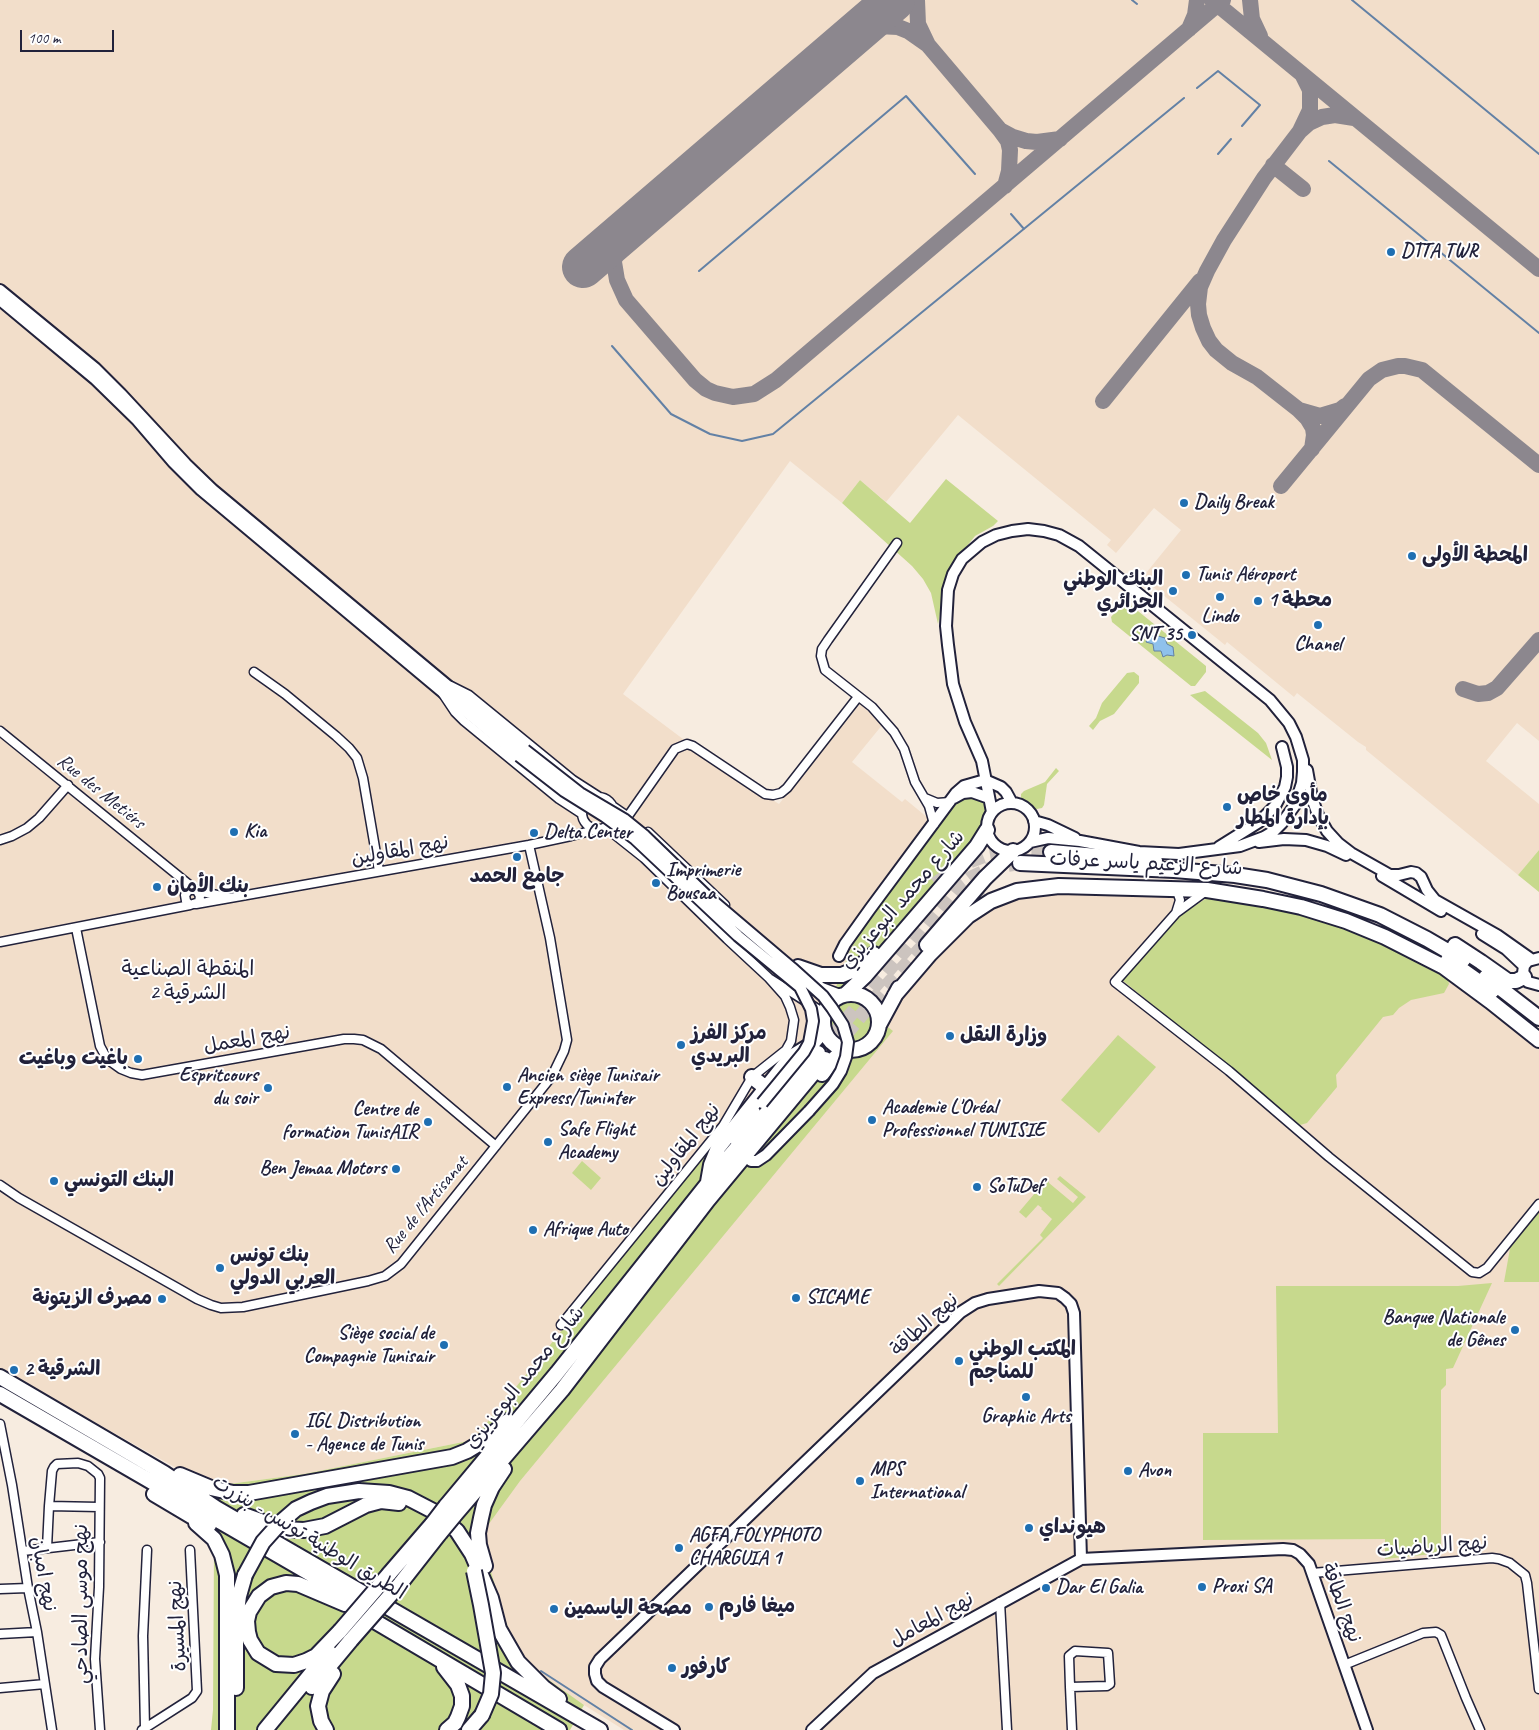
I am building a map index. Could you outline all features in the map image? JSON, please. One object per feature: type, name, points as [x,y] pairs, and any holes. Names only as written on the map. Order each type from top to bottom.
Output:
[{"type":"highway","name":"شارع محمد البوعزيزي","points":[[844,994],[865,976],[977,846],[987,830]]},
{"type":"highway","points":[[1051,852],[1241,869],[1290,880],[1321,894]]},
{"type":"highway","points":[[823,1019],[824,1031],[830,1041],[840,1048],[846,1050],[861,1048],[868,1044],[877,1032],[879,1025],[912,966],[933,938],[985,878],[1017,857]]},
{"type":"highway","name":"شارع الزعيم ياسر عرفات","points":[[1017,857],[1235,875],[1268,880],[1321,894],[1380,915],[1420,935],[1463,961],[1539,1018]]},
{"type":"highway","name":"شارع الزعيم ياسر عرفات","points":[[987,894],[1022,881],[1058,878],[1207,883],[1250,888],[1291,897],[1357,916],[1416,942],[1467,972],[1539,1028]]},
{"type":"highway","points":[[798,967],[821,975],[833,976],[842,975],[858,968],[872,956],[935,884]]},
{"type":"highway","points":[[895,995],[930,954],[968,916],[1004,895],[1031,888],[1052,886],[1207,890],[1263,899],[1300,908],[1346,921],[1385,937],[1444,967],[1490,1000],[1539,1040]]},
{"type":"highway","points":[[1380,915],[1401,918],[1430,931],[1508,981],[1516,981],[1530,965]]},
{"type":"highway","points":[[708,1183],[711,1165],[718,1148],[790,1058],[811,1045],[816,1039],[823,1019],[833,1000],[844,994],[859,995],[870,1001],[877,1012],[879,1025]]},
{"type":"highway","name":"شارع محمد البوعزيزي","points":[[708,1200],[733,1180],[751,1161],[830,1064],[846,1050]]},
{"type":"highway","points":[[767,1088],[770,1075],[781,1055]]},
{"type":"highway","name":"شارع محمد البوعزيزي","points":[[276,1730],[348,1637],[389,1574],[436,1528],[728,1158],[821,1056],[562,1390],[450,1511]]},
{"type":"highway","points":[[752,1077],[767,1088]]},
{"type":"highway","points":[[164,1473],[179,1474],[211,1488],[223,1491],[249,1493],[452,1457],[479,1444],[503,1426],[557,1373]]},
{"type":"highway","name":"الطريق الوطنية تونس - بنزرت","points":[[0,1378],[164,1473],[241,1522],[598,1729]]},
{"type":"highway","points":[[491,1598],[491,1587],[478,1533],[484,1505],[492,1488],[562,1390]]},
{"type":"highway","name":"الطريق الوطنية تونس - بنزرت","points":[[0,1394],[28,1412],[68,1433],[580,1730]]},
{"type":"highway","points":[[28,1412],[71,1443],[190,1516],[214,1539],[222,1555],[227,1575],[227,1730]]},
{"type":"highway","points":[[192,1491],[266,1524],[288,1530],[304,1530],[325,1526],[366,1505],[381,1501],[409,1506],[432,1517],[448,1531],[466,1556],[474,1572],[493,1673],[491,1694],[482,1715],[469,1730]]},
{"type":"highway","points":[[233,1730],[236,1710],[236,1619],[239,1596],[245,1575],[263,1542],[280,1522],[296,1509],[311,1502],[346,1492],[372,1491],[408,1498],[435,1512],[457,1531],[472,1554],[491,1598],[499,1629],[518,1662],[544,1688],[598,1729]]},
{"type":"highway","points":[[190,1516],[200,1519],[559,1730]]},
{"type":"highway","name":"شارع محمد البوعزيزي","points":[[265,1730],[348,1637],[400,1584],[436,1528]]},
{"type":"highway","points":[[345,1604],[298,1584],[286,1583],[271,1587],[259,1596],[249,1612],[247,1620],[248,1632],[250,1640],[258,1653],[276,1664],[294,1665],[311,1659],[323,1649],[348,1637]]},
{"type":"highway","points":[[326,1730],[319,1714],[318,1706],[322,1692],[348,1637]]},
{"type":"highway","points":[[402,1637],[446,1668],[458,1685],[462,1696],[462,1706],[455,1722],[448,1730]]},
{"type":"street","points":[[0,290],[95,368],[213,490],[522,753],[564,791],[604,816],[635,839],[738,936],[802,989],[811,1009],[813,1021],[809,1043],[741,1132],[728,1158]]},
{"type":"street","points":[[0,300],[95,379],[137,420],[173,462],[201,490],[443,687],[454,712],[464,721],[582,816],[589,826],[602,828],[644,858],[769,978],[823,1019]]},
{"type":"street","points":[[992,812],[982,761],[958,703],[949,660],[946,626],[947,598],[950,582],[968,552],[989,538],[1012,531],[1028,529],[1044,531],[1066,538],[1079,546],[1270,700],[1289,723],[1296,737],[1308,774],[1312,798],[1318,815],[1338,843],[1351,853],[1390,875],[1411,872],[1421,876],[1427,890],[1435,900],[1479,928]]},
{"type":"street","points":[[897,543],[822,649],[821,656],[825,670],[880,715],[894,732],[904,749],[916,782],[932,814],[934,824]]},
{"type":"street","points":[[254,672],[285,694],[336,736],[349,748],[356,758],[363,778],[380,870]]},
{"type":"street","points":[[443,687],[462,690],[573,780],[628,816],[742,922],[822,987],[844,994]]},
{"type":"street","points":[[628,816],[676,749],[687,744],[694,746],[765,794],[781,793],[787,788],[858,697]]},
{"type":"street","name":"Rue des Metiérs","points":[[0,731],[182,878],[191,892]]},
{"type":"street","points":[[1212,851],[1259,822],[1276,806],[1284,788],[1286,777],[1286,762],[1282,747]]},
{"type":"street","points":[[522,753],[580,793],[624,818],[706,895],[823,996],[843,1025],[848,1042],[846,1057],[841,1071],[833,1084],[766,1155],[757,1161],[751,1161]]},
{"type":"street","points":[[1030,842],[1034,832],[1034,821],[1028,810],[1020,804],[1012,803],[1001,805],[992,812],[987,824],[988,836],[996,846],[1017,857],[1030,842],[1048,838],[1080,841],[1152,853],[1179,854],[1240,846],[1274,831],[1289,814],[1295,805],[1301,789],[1303,760]]},
{"type":"street","points":[[839,956],[845,944],[870,909],[964,786],[985,780],[1001,787],[1012,803]]},
{"type":"street","points":[[0,840],[27,828],[68,785]]},
{"type":"street","points":[[925,798],[937,803],[950,802],[964,793],[972,792],[989,798]]},
{"type":"street","points":[[571,836],[588,801],[601,798]]},
{"type":"street","points":[[602,828],[613,817],[611,805]]},
{"type":"street","points":[[1034,821],[1054,828],[1080,841]]},
{"type":"street","name":"نهج المقاولين","points":[[0,942],[193,904],[529,845],[602,828]]},
{"type":"street","points":[[1250,842],[1299,839],[1327,846],[1479,928],[1506,940],[1530,965],[1531,984],[1539,985]]},
{"type":"street","name":"Rue de l'Artisanat","points":[[0,1185],[19,1198],[211,1306],[221,1308],[243,1307],[385,1276],[401,1264],[552,1076],[567,1040],[550,938],[529,845]]},
{"type":"street","points":[[1176,888],[1180,900],[1176,913]]},
{"type":"street","points":[[1207,890],[1176,913],[1115,982],[1229,1071],[1304,1136],[1466,1269],[1476,1273],[1487,1268],[1539,1204]]},
{"type":"street","points":[[191,892],[200,899],[193,904],[186,901],[191,892]]},
{"type":"street","name":"نهج المقاولين","points":[[169,909],[191,892],[234,898]]},
{"type":"street","name":"نهج المعمل","points":[[76,928],[100,1046],[107,1059],[121,1069],[142,1075],[344,1040],[363,1040],[380,1049],[496,1146]]},
{"type":"street","name":"نهج المقاولين","points":[[561,1325],[723,1126],[752,1077],[781,1055],[791,1040],[794,1020],[790,1007],[785,996],[769,978]]},
{"type":"street","name":"Rue de l'Artisanat","points":[[0,1192],[19,1198]]},
{"type":"street","name":"نهج الطاقة","points":[[674,1730],[603,1687],[597,1681],[595,1674],[595,1667],[600,1659],[961,1312],[975,1303],[988,1299],[1039,1291],[1058,1293],[1071,1304],[1074,1313],[1081,1558],[1293,1550],[1305,1558],[1309,1564],[1368,1730]]},
{"type":"street","name":"نهج امبان","points":[[0,1424],[4,1458],[37,1632],[52,1730]]},
{"type":"street","name":"نهج موسى الصادحي","points":[[49,1506],[52,1471],[57,1464],[80,1463],[93,1470],[100,1478],[100,1542],[95,1659],[100,1730]]},
{"type":"street","points":[[47,1548],[49,1506],[99,1507]]},
{"type":"street","points":[[22,1551],[100,1542]]},
{"type":"street","points":[[144,1729],[143,1636],[147,1550]]},
{"type":"street","name":"نهج المسيرة","points":[[144,1729],[192,1698],[198,1691],[190,1550]]},
{"type":"street","name":"نهج المعامل","points":[[812,1730],[873,1673],[1081,1558]]},
{"type":"street","name":"نهج الرياضيات","points":[[1312,1573],[1492,1558],[1510,1563],[1524,1575],[1527,1584],[1539,1689]]},
{"type":"street","points":[[0,1589],[28,1588]]},
{"type":"street","points":[[1000,1602],[1007,1730]]},
{"type":"street","points":[[0,1634],[37,1632]]},
{"type":"street","points":[[1344,1665],[1423,1633],[1436,1632],[1441,1635],[1480,1730]]},
{"type":"street","points":[[1070,1687],[1107,1686],[1110,1684],[1108,1652],[1074,1651],[1069,1656],[1070,1687],[1072,1730]]},
{"type":"street","points":[[0,1688],[44,1684]]},
{"type":"street","points":[[46,1730],[52,1730]]},
{"type":"shaded area","points":[[0,0],[1539,0],[1539,741],[1517,723],[1486,761],[1539,804],[1539,850],[1518,875],[1366,750],[1366,747],[1297,693],[1294,697],[1227,642],[1225,645],[1142,578],[1181,530],[1154,508],[1116,553],[1107,545],[1111,540],[958,415],[886,502],[860,480],[842,503],[790,461],[623,694],[719,766],[779,804],[860,704],[883,724],[852,762],[902,802],[905,799],[939,827],[863,926],[850,950],[831,1000],[815,1026],[473,1440],[304,1474],[214,1486],[180,1470],[0,1369]]},
{"type":"shaded area","points":[[1159,883],[1410,945],[1539,1038],[1539,1730],[624,1730],[584,1705],[542,1675],[516,1648],[503,1614],[487,1557],[483,1532],[549,1416],[925,953],[991,898]]},
{"type":"green space","points":[[946,479],[998,521],[975,536],[959,556],[946,583],[938,624],[931,593],[923,579],[912,566],[842,503],[860,480],[910,523]]},
{"type":"green space","points":[[1128,603],[1206,666],[1206,672],[1195,686],[1191,686],[1112,622],[1111,617],[1122,604]]},
{"type":"green space","points":[[1134,672],[1139,676],[1139,683],[1114,714],[1100,721],[1093,730],[1089,726],[1096,718],[1102,703],[1127,673]]},
{"type":"green space","points":[[1205,691],[1258,733],[1266,743],[1272,760],[1190,695]]},
{"type":"green space","points":[[1056,768],[1059,771],[1047,784],[1044,805],[1042,808],[1032,810],[1021,800],[1021,794],[1045,782]]},
{"type":"green space","points":[[965,795],[982,799],[987,808],[973,843],[849,996],[893,1031],[520,1481],[483,1532],[487,1557],[503,1614],[516,1648],[542,1675],[584,1705],[570,1730],[211,1730],[213,1710],[214,1549],[205,1536],[184,1521],[204,1481],[214,1486],[304,1474],[473,1440],[764,1081],[798,1048],[815,1026],[831,1000],[850,950],[863,926],[939,827],[956,801]]},
{"type":"green space","points":[[1539,850],[1539,892],[1518,875]]},
{"type":"green space","points":[[1222,888],[1305,905],[1446,972],[1449,984],[1444,993],[1411,1000],[1399,1008],[1393,1015],[1383,1017],[1336,1075],[1337,1087],[1307,1123],[1300,1125],[1122,980],[1178,917]]},
{"type":"green space","points":[[1118,1035],[1156,1067],[1099,1133],[1061,1100]]},
{"type":"green space","points":[[582,1161],[601,1178],[591,1190],[572,1173]]},
{"type":"green space","points":[[1060,1176],[1086,1197],[999,1286],[997,1284],[1043,1238],[1040,1235],[1052,1219],[1038,1205],[1026,1218],[1019,1212],[1047,1179],[1049,1183],[1073,1203],[1078,1197],[1057,1179]]},
{"type":"green space","points":[[1539,1208],[1539,1282],[1504,1282],[1511,1243]]},
{"type":"green space","points":[[1492,1283],[1453,1368],[1446,1369],[1446,1385],[1441,1390],[1441,1553],[1385,1559],[1385,1539],[1203,1540],[1203,1433],[1278,1433],[1276,1286],[1458,1286]]},
{"type":"water","points":[[1146,631],[1154,632],[1158,636],[1165,638],[1167,644],[1173,647],[1174,656],[1167,655],[1163,657],[1161,651],[1154,651],[1153,644],[1146,642],[1147,639],[1144,634]]},
{"type":"waterway","points":[[1132,0],[1137,4]]},
{"type":"waterway","points":[[1352,0],[1539,154]]},
{"type":"waterway","points":[[1197,88],[1218,71],[1260,105],[1242,126]]},
{"type":"waterway","points":[[699,271],[906,96],[975,174]]},
{"type":"waterway","points":[[612,346],[671,414],[710,434],[742,441],[773,434],[1184,98]]},
{"type":"waterway","points":[[1218,154],[1231,139]]},
{"type":"waterway","points":[[1329,161],[1539,333]]},
{"type":"waterway","points":[[1011,214],[1024,229]]},
{"type":"waterway","points":[[541,1671],[632,1730]]},
{"type":"taxiway","points":[[857,32],[877,26],[898,27],[908,31],[928,45],[918,24],[917,0]]},
{"type":"taxiway","points":[[1189,29],[1195,15],[1197,0]]},
{"type":"taxiway","points":[[1212,0],[1539,269]]},
{"type":"taxiway","points":[[633,223],[619,241],[614,262],[617,280],[626,300],[695,380],[706,389],[733,397],[754,394],[776,380],[1223,0]]},
{"type":"taxiway","points":[[1250,0],[1252,19],[1260,36]]},
{"type":"taxiway","points":[[928,45],[1000,130]]},
{"type":"taxiway","points":[[1303,76],[1310,90],[1310,110],[1300,131],[1309,123],[1322,117],[1335,115],[1354,118]]},
{"type":"taxiway","points":[[1005,186],[1009,171],[1010,150],[1008,141],[1000,130],[1026,141],[1037,142],[1060,139]]},
{"type":"taxiway","points":[[1299,410],[1257,377],[1232,363],[1216,350],[1203,328],[1198,304],[1200,287],[1224,240],[1264,178],[1300,131]]},
{"type":"taxiway","points":[[1273,165],[1303,189]]},
{"type":"taxiway","points":[[1103,401],[1200,281]]},
{"type":"taxiway","points":[[1281,486],[1369,379],[1382,370],[1398,366],[1422,370],[1539,465]]},
{"type":"taxiway","points":[[1312,449],[1313,428],[1299,410],[1320,416],[1340,410],[1345,406]]},
{"type":"taxiway","points":[[1463,689],[1478,694],[1488,693],[1497,688],[1539,640]]},
{"type":"runway","points":[[583,267],[894,0]]},
{"type":"tunnel","points":[[935,884],[966,863],[989,854],[1013,850],[1051,852]]},
{"type":"tunnel","points":[[818,1053],[960,886],[970,878],[994,867],[1020,863]]},
{"type":"tunnel","points":[[957,915],[987,894]]},
{"type":"tunnel","points":[[845,1035],[878,995],[933,935]]},
{"type":"place","name":"DTTA TWR","points":[[1391,252]]},
{"type":"place","name":"Daily Break","points":[[1184,503]]},
{"type":"place","name":"المحطة الأولى","points":[[1412,556]]},
{"type":"place","name":"Tunis Aéroport","points":[[1186,575]]},
{"type":"place","name":"البنك الوطني الجزائري","points":[[1173,591]]},
{"type":"place","name":"Lindo","points":[[1220,597]]},
{"type":"place","name":"محطة 1","points":[[1258,601]]},
{"type":"place","name":"Chanel","points":[[1318,625]]},
{"type":"place","name":"SNT 35","points":[[1192,635]]},
{"type":"place","name":"مأوى خاص بإدارة المطار","points":[[1227,807]]},
{"type":"place","name":"Kia","points":[[234,832]]},
{"type":"place","name":"Delta Center","points":[[534,833]]},
{"type":"place","name":"جامع الحمد","points":[[517,857]]},
{"type":"place","name":"Imprimerie Bousaa","points":[[656,883]]},
{"type":"place","name":"بنك الأمان","points":[[157,887]]},
{"type":"place","name":"وزارة النقل","points":[[950,1036]]},
{"type":"place","name":"مركز الفرز البريدي","points":[[681,1045]]},
{"type":"place","name":"باغيت وباغيت","points":[[138,1059]]},
{"type":"place","name":"Ancien siège Tunisair Express/Tuninter","points":[[507,1087]]},
{"type":"place","name":"Espritcours du soir","points":[[268,1088]]},
{"type":"place","name":"Academie L'Oréal Professionnel TUNISIE","points":[[872,1120]]},
{"type":"place","name":"Centre de formation TunisAIR","points":[[428,1122]]},
{"type":"place","name":"Safe Flight Academy","points":[[548,1142]]},
{"type":"place","name":"Ben Jemaa Motors","points":[[396,1169]]},
{"type":"place","name":"البنك التونسي","points":[[54,1181]]},
{"type":"place","name":"SoTuDef","points":[[977,1187]]},
{"type":"place","name":"Afrique Auto","points":[[533,1230]]},
{"type":"place","name":"بنك تونس العربي الدولي","points":[[220,1268]]},
{"type":"place","name":"SICAME","points":[[796,1298]]},
{"type":"place","name":"مصرف الزيتونة","points":[[162,1299]]},
{"type":"place","name":"Banque Nationale de Gênes","points":[[1515,1330]]},
{"type":"place","name":"Siège social de Compagnie Tunisair","points":[[444,1345]]},
{"type":"place","name":"المكتب الوطني للمناجم","points":[[959,1361]]},
{"type":"place","name":"الشرقية 2","points":[[14,1370]]},
{"type":"place","name":"Graphic Arts","points":[[1026,1397]]},
{"type":"place","name":"IGL Distribution - Agence de Tunis","points":[[295,1434]]},
{"type":"place","name":"Avon","points":[[1128,1471]]},
{"type":"place","name":"MPS International","points":[[860,1481]]},
{"type":"place","name":"هيونداي","points":[[1029,1528]]},
{"type":"place","name":"AGFA FOLYPHOTO CHARGUIA 1","points":[[679,1548]]},
{"type":"place","name":"Proxi SA","points":[[1202,1587]]},
{"type":"place","name":"Dar El Galia","points":[[1046,1588]]},
{"type":"place","name":"ميغا فارم","points":[[709,1607]]},
{"type":"place","name":"مصحة الياسمين","points":[[554,1609]]},
{"type":"place","name":"كارفور","points":[[672,1668]]},
{"type":"district","name":"المنقطة الصناعية الشرقية 2","points":[[188,981]]}]
